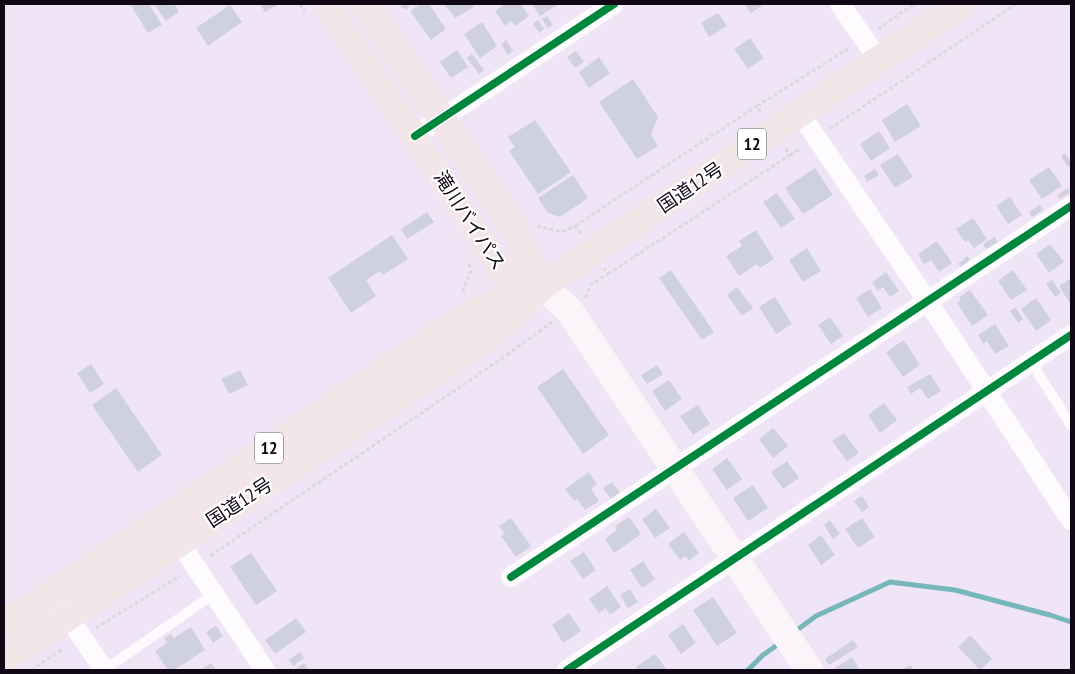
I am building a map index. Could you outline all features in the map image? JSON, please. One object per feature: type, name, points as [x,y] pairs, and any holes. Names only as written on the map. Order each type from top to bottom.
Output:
[{"type":"highway","name":"滝川バイパス","points":[[365,4],[513,226],[542,286]]},
{"type":"highway","name":"国道12号","points":[[4,659],[493,334],[542,286],[799,112],[871,48],[962,4]]},
{"type":"highway","name":"滝川バイパス","points":[[339,8],[415,136],[505,275],[542,286]]},
{"type":"highway","name":"国道12号","points":[[4,625],[476,310],[542,286]]},
{"type":"street","points":[[415,136],[614,4]]},
{"type":"street","points":[[840,4],[871,48]]},
{"type":"street","points":[[799,112],[928,302],[1071,520]]},
{"type":"street","points":[[511,578],[1071,206]]},
{"type":"street","points":[[542,286],[569,310],[809,670]]},
{"type":"street","points":[[567,670],[1071,336]]},
{"type":"street","points":[[179,542],[265,670]]},
{"type":"street","points":[[52,593],[104,670]]},
{"type":"lane","points":[[1031,362],[1071,425]]},
{"type":"lane","points":[[104,670],[214,594]]},
{"type":"path","points":[[757,106],[871,48],[914,4]]},
{"type":"path","points":[[790,155],[1016,4]]},
{"type":"path","points":[[31,670],[63,649]]},
{"type":"building","points":[[130,4],[149,4],[162,25],[148,33]]},
{"type":"building","points":[[154,4],[174,4],[179,12],[166,21]]},
{"type":"building","points":[[260,4],[279,4],[265,12]]},
{"type":"building","points":[[402,4],[409,4],[408,9],[401,8]]},
{"type":"building","points":[[420,4],[429,4],[446,29],[431,40],[410,11]]},
{"type":"building","points":[[444,4],[473,4],[474,7],[455,18]]},
{"type":"building","points":[[505,4],[521,4],[529,16],[515,26],[511,21],[505,26],[495,11]]},
{"type":"building","points":[[532,4],[559,4],[540,16]]},
{"type":"building","points":[[744,4],[764,4],[751,13]]},
{"type":"building","points":[[230,5],[242,22],[208,46],[196,28]]},
{"type":"building","points":[[718,13],[727,26],[709,37],[701,23]]},
{"type":"building","points":[[547,16],[553,25],[548,28],[542,19]]},
{"type":"building","points":[[538,20],[544,29],[539,33],[533,24]]},
{"type":"building","points":[[482,22],[497,46],[480,58],[464,34]]},
{"type":"building","points":[[750,38],[764,58],[748,69],[734,49]]},
{"type":"building","points":[[506,40],[513,51],[508,55],[501,44]]},
{"type":"building","points":[[457,50],[468,67],[451,78],[440,62]]},
{"type":"building","points":[[576,51],[584,62],[575,68],[567,57]]},
{"type":"building","points":[[472,54],[484,70],[479,74],[467,58]]},
{"type":"building","points":[[599,57],[610,73],[589,88],[579,72]]},
{"type":"building","points":[[633,79],[658,117],[651,135],[658,146],[637,159],[599,102]]},
{"type":"building","points":[[907,104],[921,126],[895,142],[882,120]]},
{"type":"building","points":[[535,120],[571,172],[538,194],[509,151],[515,147],[508,137]]},
{"type":"building","points":[[879,131],[890,148],[871,161],[860,144]]},
{"type":"building","points":[[1065,153],[1071,162],[1071,165],[1068,167],[1061,156]]},
{"type":"building","points":[[898,154],[913,177],[895,188],[880,165]]},
{"type":"building","points":[[1049,167],[1062,186],[1042,199],[1029,180]]},
{"type":"building","points":[[815,168],[833,195],[803,214],[785,188]]},
{"type":"building","points":[[875,169],[879,175],[867,182],[864,176]]},
{"type":"building","points":[[573,175],[588,198],[560,217],[548,213],[538,198]]},
{"type":"building","points":[[1068,188],[1070,192],[1060,199],[1057,195]]},
{"type":"building","points":[[777,193],[795,219],[781,228],[763,202]]},
{"type":"building","points":[[1010,197],[1022,215],[1008,224],[996,206]]},
{"type":"building","points":[[1040,205],[1043,210],[1032,217],[1029,212]]},
{"type":"building","points":[[427,212],[434,222],[407,239],[401,229]]},
{"type":"building","points":[[973,218],[987,239],[974,248],[968,240],[965,242],[956,229]]},
{"type":"building","points":[[756,230],[774,259],[760,268],[757,264],[739,276],[726,256],[742,246],[739,241]]},
{"type":"building","points":[[392,235],[408,259],[383,275],[380,271],[366,280],[376,296],[351,313],[328,278]]},
{"type":"building","points":[[995,237],[998,242],[986,249],[983,244]]},
{"type":"building","points":[[937,241],[952,263],[939,272],[931,260],[924,264],[918,254]]},
{"type":"building","points":[[1050,244],[1064,262],[1049,273],[1036,254]]},
{"type":"building","points":[[807,248],[821,271],[803,282],[789,260]]},
{"type":"building","points":[[967,256],[970,260],[961,267],[958,264]]},
{"type":"building","points":[[671,270],[714,332],[702,340],[659,278]]},
{"type":"building","points":[[1013,270],[1027,290],[1011,300],[998,281]]},
{"type":"building","points":[[886,272],[899,291],[890,297],[883,287],[878,291],[872,282]]},
{"type":"building","points":[[1071,278],[1071,305],[1059,286]]},
{"type":"building","points":[[1052,280],[1061,293],[1055,297],[1046,284]]},
{"type":"building","points":[[737,287],[753,308],[742,316],[727,295]]},
{"type":"building","points":[[870,289],[882,308],[868,317],[856,298]]},
{"type":"building","points":[[970,290],[988,315],[972,326],[957,303],[961,300],[959,297]]},
{"type":"building","points":[[775,297],[792,324],[776,334],[759,307]]},
{"type":"building","points":[[1036,298],[1051,320],[1036,331],[1021,309]]},
{"type":"building","points":[[1015,307],[1023,319],[1018,323],[1010,311]]},
{"type":"building","points":[[830,317],[843,336],[831,344],[818,325]]},
{"type":"building","points":[[995,324],[1009,346],[995,354],[987,341],[983,344],[978,335]]},
{"type":"building","points":[[904,340],[920,365],[903,377],[886,352]]},
{"type":"building","points":[[91,364],[104,384],[90,393],[77,373]]},
{"type":"building","points":[[657,365],[663,374],[647,384],[641,375]]},
{"type":"building","points":[[563,369],[609,435],[583,454],[537,387]]},
{"type":"building","points":[[240,370],[248,385],[229,394],[221,379]]},
{"type":"building","points":[[930,374],[941,391],[928,399],[920,388],[911,394],[907,387]]},
{"type":"building","points":[[669,380],[682,399],[665,411],[652,391]]},
{"type":"building","points":[[116,388],[162,455],[138,472],[92,405]]},
{"type":"building","points":[[884,403],[897,420],[880,433],[868,415]]},
{"type":"building","points":[[698,405],[710,424],[693,435],[680,416]]},
{"type":"building","points":[[773,428],[788,446],[773,458],[759,439]]},
{"type":"building","points":[[844,433],[859,453],[847,461],[832,441]]},
{"type":"building","points":[[727,458],[742,479],[727,490],[712,469]]},
{"type":"building","points":[[787,461],[799,478],[783,489],[771,472]]},
{"type":"building","points":[[589,472],[597,484],[591,489],[599,501],[585,510],[577,499],[574,501],[565,489]]},
{"type":"building","points":[[612,482],[620,493],[611,499],[603,488]]},
{"type":"building","points":[[753,485],[768,508],[748,521],[733,498]]},
{"type":"building","points":[[862,496],[869,507],[862,512],[854,501]]},
{"type":"building","points":[[656,509],[670,528],[655,538],[642,519]]},
{"type":"building","points":[[629,517],[641,534],[614,553],[605,539],[617,530],[615,526]]},
{"type":"building","points":[[511,518],[531,546],[516,557],[501,536],[505,534],[499,526]]},
{"type":"building","points":[[862,518],[875,537],[858,548],[845,529]]},
{"type":"building","points":[[830,520],[840,534],[833,539],[824,525]]},
{"type":"building","points":[[684,532],[699,553],[689,561],[685,556],[680,560],[668,544]]},
{"type":"building","points":[[821,535],[835,555],[821,565],[808,545]]},
{"type":"building","points":[[584,552],[596,570],[583,579],[570,561]]},
{"type":"building","points":[[251,553],[277,591],[256,605],[230,567]]},
{"type":"building","points":[[643,561],[655,579],[642,588],[630,570]]},
{"type":"building","points":[[607,586],[621,607],[610,615],[606,608],[599,613],[589,599]]},
{"type":"building","points":[[630,589],[638,602],[628,608],[620,595]]},
{"type":"building","points":[[713,597],[737,633],[717,646],[693,610]]},
{"type":"building","points":[[569,613],[581,631],[563,643],[552,625]]},
{"type":"building","points":[[296,618],[306,632],[275,654],[265,640]]},
{"type":"building","points":[[683,624],[696,643],[681,654],[668,635]]},
{"type":"building","points":[[216,626],[223,636],[213,643],[206,632]]},
{"type":"building","points":[[191,627],[205,650],[174,670],[168,670],[155,651],[167,643],[164,638],[171,634],[174,638]]},
{"type":"building","points":[[970,635],[992,659],[980,670],[958,647]]},
{"type":"building","points":[[853,640],[858,647],[829,665],[825,659]]},
{"type":"building","points":[[300,652],[304,658],[293,666],[289,660]]},
{"type":"building","points":[[655,654],[667,670],[639,670],[636,667]]},
{"type":"building","points":[[852,657],[860,670],[837,670],[835,668]]},
{"type":"building","points":[[211,663],[216,670],[200,670]]},
{"type":"building","points":[[304,663],[309,670],[294,670]]},
{"type":"building","points":[[910,665],[914,670],[901,670]]},
{"type":"waterway","points":[[793,633],[816,616],[890,582],[955,590],[1071,622]]},
{"type":"waterway","points":[[748,670],[763,655],[780,643]]},
{"type":"cycle path","points":[[415,136],[614,4]]},
{"type":"cycle path","points":[[511,577],[1071,206]]},
{"type":"cycle path","points":[[567,670],[1071,335]]}]
